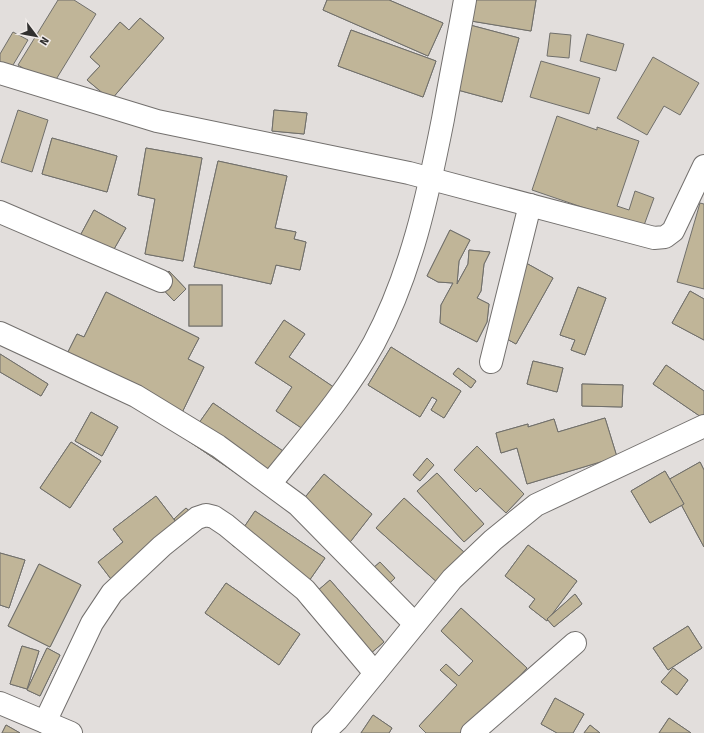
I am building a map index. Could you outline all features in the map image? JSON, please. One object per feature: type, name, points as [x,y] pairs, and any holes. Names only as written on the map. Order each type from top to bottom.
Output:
[{"type":"street","points":[[270,484],[339,398],[374,343],[399,287],[413,248],[432,179],[465,0]]},
{"type":"street","points":[[0,74],[157,121],[401,171],[654,238],[665,237],[673,231],[704,167]]},
{"type":"street","points":[[491,362],[530,204]]},
{"type":"street","points":[[0,212],[161,281]]},
{"type":"street","points":[[0,333],[136,396],[218,446],[298,505],[415,624]]},
{"type":"street","points":[[323,733],[337,720],[452,579],[493,540],[536,505],[704,426]]},
{"type":"street","points":[[44,722],[92,623],[112,593],[162,546],[197,518],[206,515],[214,517],[226,525],[305,590],[375,673]]},
{"type":"street","points":[[472,733],[575,643]]},
{"type":"street","points":[[0,703],[71,733]]},
{"type":"building","points":[[58,0],[74,0],[96,14],[52,86],[18,65]]},
{"type":"building","points":[[327,0],[389,0],[443,23],[428,56],[323,10]]},
{"type":"building","points":[[327,0],[389,0],[443,23],[428,56],[323,10]]},
{"type":"building","points":[[462,0],[536,0],[531,31],[459,19]]},
{"type":"building","points":[[462,0],[536,0],[531,31],[459,19]]},
{"type":"building","points":[[140,18],[164,38],[111,100],[87,80],[100,66],[90,57],[120,22],[129,30]]},
{"type":"building","points":[[140,18],[164,38],[111,100],[87,80],[100,66],[90,57],[120,22],[129,30]]},
{"type":"building","points":[[470,25],[519,38],[502,102],[454,89]]},
{"type":"building","points":[[470,25],[519,38],[502,102],[454,89]]},
{"type":"building","points":[[351,30],[436,61],[423,97],[338,66]]},
{"type":"building","points":[[351,30],[436,61],[423,97],[338,66]]},
{"type":"building","points":[[13,32],[28,40],[10,70],[0,64],[0,54]]},
{"type":"building","points":[[550,33],[571,35],[569,58],[547,56]]},
{"type":"building","points":[[587,34],[624,44],[616,71],[580,61]]},
{"type":"building","points":[[653,57],[699,83],[680,115],[664,106],[647,135],[617,118]]},
{"type":"building","points":[[541,61],[600,78],[589,114],[530,97]]},
{"type":"building","points":[[18,110],[48,120],[32,172],[1,162]]},
{"type":"building","points":[[274,110],[307,113],[304,134],[272,131]]},
{"type":"building","points":[[274,110],[307,113],[304,134],[272,131]]},
{"type":"building","points":[[557,116],[597,130],[597,127],[639,141],[617,206],[629,210],[635,191],[654,198],[643,228],[532,190]]},
{"type":"building","points":[[52,138],[117,156],[107,192],[42,174]]},
{"type":"building","points":[[52,138],[117,156],[107,192],[42,174]]},
{"type":"building","points":[[146,148],[202,158],[183,261],[145,254],[155,199],[138,195]]},
{"type":"building","points":[[146,148],[202,158],[183,261],[145,254],[155,199],[138,195]]},
{"type":"building","points":[[218,161],[287,176],[275,228],[296,232],[294,239],[306,242],[300,270],[276,265],[271,284],[194,267]]},
{"type":"building","points":[[218,161],[287,176],[275,228],[296,232],[294,239],[306,242],[300,270],[276,265],[271,284],[194,267]]},
{"type":"building","points":[[700,203],[704,204],[704,289],[677,282]]},
{"type":"building","points":[[94,210],[126,228],[105,265],[74,247]]},
{"type":"building","points":[[94,210],[126,228],[105,265],[74,247]]},
{"type":"building","points":[[450,230],[470,240],[459,261],[457,284],[468,264],[469,250],[490,252],[484,264],[481,291],[477,298],[489,304],[487,322],[477,342],[440,323],[441,305],[453,283],[438,282],[427,276]]},
{"type":"building","points":[[450,230],[470,240],[459,261],[457,284],[468,264],[469,250],[490,252],[484,264],[481,291],[477,298],[489,304],[487,322],[477,342],[440,323],[441,305],[453,283],[438,282],[427,276]]},
{"type":"building","points":[[526,263],[553,278],[516,344],[489,329]]},
{"type":"building","points":[[526,263],[553,278],[516,344],[489,329]]},
{"type":"building","points":[[169,271],[186,289],[174,301],[157,283]]},
{"type":"building","points":[[169,271],[186,289],[174,301],[157,283]]},
{"type":"building","points":[[189,285],[222,285],[222,326],[189,326]]},
{"type":"building","points":[[189,285],[222,285],[222,326],[189,326]]},
{"type":"building","points":[[578,287],[606,298],[585,355],[571,350],[575,340],[560,335]]},
{"type":"building","points":[[578,287],[606,298],[585,355],[571,350],[575,340],[560,335]]},
{"type":"building","points":[[690,291],[704,299],[704,340],[672,323]]},
{"type":"building","points":[[690,291],[704,299],[704,340],[672,323]]},
{"type":"building","points":[[106,292],[199,338],[188,359],[204,367],[178,421],[62,364],[77,334],[84,337]]},
{"type":"building","points":[[106,292],[199,338],[188,359],[204,367],[178,421],[62,364],[77,334],[84,337]]},
{"type":"building","points":[[284,320],[305,334],[289,357],[335,388],[306,431],[276,411],[292,387],[255,363]]},
{"type":"building","points":[[284,320],[305,334],[289,357],[335,388],[306,431],[276,411],[292,387],[255,363]]},
{"type":"building","points":[[391,347],[461,391],[444,418],[431,410],[437,400],[432,397],[420,417],[368,385]]},
{"type":"building","points":[[391,347],[461,391],[444,418],[431,410],[437,400],[432,397],[420,417],[368,385]]},
{"type":"building","points":[[0,354],[48,384],[41,396],[0,372]]},
{"type":"building","points":[[0,354],[48,384],[41,396],[0,372]]},
{"type":"building","points":[[533,361],[563,368],[557,392],[527,384]]},
{"type":"building","points":[[533,361],[563,368],[557,392],[527,384]]},
{"type":"building","points":[[666,365],[704,391],[704,419],[653,384]]},
{"type":"building","points":[[666,365],[704,391],[704,419],[653,384]]},
{"type":"building","points":[[458,368],[476,381],[471,388],[453,374]]},
{"type":"building","points":[[458,368],[476,381],[471,388],[453,374]]},
{"type":"building","points":[[582,384],[623,385],[622,407],[582,406]]},
{"type":"building","points":[[582,384],[623,385],[622,407],[582,406]]},
{"type":"building","points":[[213,403],[283,451],[258,488],[187,440]]},
{"type":"building","points":[[213,403],[283,451],[258,488],[187,440]]},
{"type":"building","points":[[91,412],[118,427],[102,456],[75,441]]},
{"type":"building","points":[[91,412],[118,427],[102,456],[75,441]]},
{"type":"building","points":[[605,418],[617,457],[527,484],[517,448],[501,453],[496,433],[528,424],[528,427],[554,419],[558,432]]},
{"type":"building","points":[[605,418],[617,457],[527,484],[517,448],[501,453],[496,433],[528,424],[528,427],[554,419],[558,432]]},
{"type":"building","points":[[71,442],[101,461],[70,508],[40,488]]},
{"type":"building","points":[[71,442],[101,461],[70,508],[40,488]]},
{"type":"building","points":[[477,446],[524,494],[506,513],[480,488],[476,492],[454,470]]},
{"type":"building","points":[[477,446],[524,494],[506,513],[480,488],[476,492],[454,470]]},
{"type":"building","points":[[427,458],[434,465],[420,481],[413,475]]},
{"type":"building","points":[[427,458],[434,465],[420,481],[413,475]]},
{"type":"building","points":[[700,462],[704,470],[704,547],[668,480]]},
{"type":"building","points":[[700,462],[704,470],[704,547],[668,480]]},
{"type":"building","points":[[665,471],[684,504],[650,523],[631,491]]},
{"type":"building","points":[[665,471],[684,504],[650,523],[631,491]]},
{"type":"building","points":[[437,473],[484,524],[464,542],[417,491]]},
{"type":"building","points":[[437,473],[484,524],[464,542],[417,491]]},
{"type":"building","points":[[324,474],[372,514],[347,546],[298,506]]},
{"type":"building","points":[[324,474],[372,514],[347,546],[298,506]]},
{"type":"building","points":[[156,496],[182,530],[114,583],[98,562],[123,542],[113,529]]},
{"type":"building","points":[[156,496],[182,530],[114,583],[98,562],[123,542],[113,529]]},
{"type":"building","points":[[404,498],[465,553],[438,583],[376,528]]},
{"type":"building","points":[[404,498],[465,553],[438,583],[376,528]]},
{"type":"building","points":[[186,508],[198,519],[186,531],[174,519]]},
{"type":"building","points":[[186,508],[198,519],[186,531],[174,519]]},
{"type":"building","points":[[255,511],[325,558],[302,591],[232,545]]},
{"type":"building","points":[[255,511],[325,558],[302,591],[232,545]]},
{"type":"building","points":[[528,545],[577,581],[547,621],[529,607],[535,599],[505,576]]},
{"type":"building","points":[[528,545],[577,581],[547,621],[529,607],[535,599],[505,576]]},
{"type":"building","points":[[0,553],[25,560],[9,608],[0,605]]},
{"type":"building","points":[[0,553],[25,560],[9,608],[0,605]]},
{"type":"building","points":[[380,562],[395,578],[380,592],[364,576]]},
{"type":"building","points":[[380,562],[395,578],[380,592],[364,576]]},
{"type":"building","points":[[39,564],[81,585],[50,647],[8,626]]},
{"type":"building","points":[[39,564],[81,585],[50,647],[8,626]]},
{"type":"building","points":[[330,580],[384,642],[356,666],[302,604]]},
{"type":"building","points":[[330,580],[384,642],[356,666],[302,604]]},
{"type":"building","points":[[226,583],[300,634],[279,665],[205,613]]},
{"type":"building","points":[[226,583],[300,634],[279,665],[205,613]]},
{"type":"building","points":[[575,594],[582,604],[554,627],[547,619]]},
{"type":"building","points":[[575,594],[582,604],[554,627],[547,619]]},
{"type":"building","points":[[461,608],[527,668],[469,733],[426,733],[419,726],[457,685],[440,670],[446,664],[459,676],[473,661],[441,631]]},
{"type":"building","points":[[461,608],[527,668],[469,733],[426,733],[419,726],[457,685],[440,670],[446,664],[459,676],[473,661],[441,631]]},
{"type":"building","points":[[688,626],[702,648],[668,670],[653,648]]},
{"type":"building","points":[[688,626],[702,648],[668,670],[653,648]]},
{"type":"building","points":[[22,646],[39,651],[27,689],[10,684]]},
{"type":"building","points":[[22,646],[39,651],[27,689],[10,684]]},
{"type":"building","points":[[47,648],[60,655],[40,696],[27,690]]},
{"type":"building","points":[[47,648],[60,655],[40,696],[27,690]]},
{"type":"building","points":[[673,668],[688,680],[677,695],[661,682]]},
{"type":"building","points":[[673,668],[688,680],[677,695],[661,682]]},
{"type":"building","points":[[555,698],[584,714],[573,733],[557,733],[541,724]]},
{"type":"building","points":[[555,698],[584,714],[573,733],[557,733],[541,724]]},
{"type":"building","points":[[373,715],[392,728],[389,733],[361,733]]},
{"type":"building","points":[[373,715],[392,728],[389,733],[361,733]]},
{"type":"building","points":[[669,718],[691,733],[659,733]]},
{"type":"building","points":[[669,718],[691,733],[659,733]]},
{"type":"building","points":[[6,725],[20,733],[2,733]]},
{"type":"building","points":[[6,725],[20,733],[2,733]]},
{"type":"building","points":[[590,725],[600,733],[584,733]]},
{"type":"building","points":[[590,725],[600,733],[584,733]]}]
